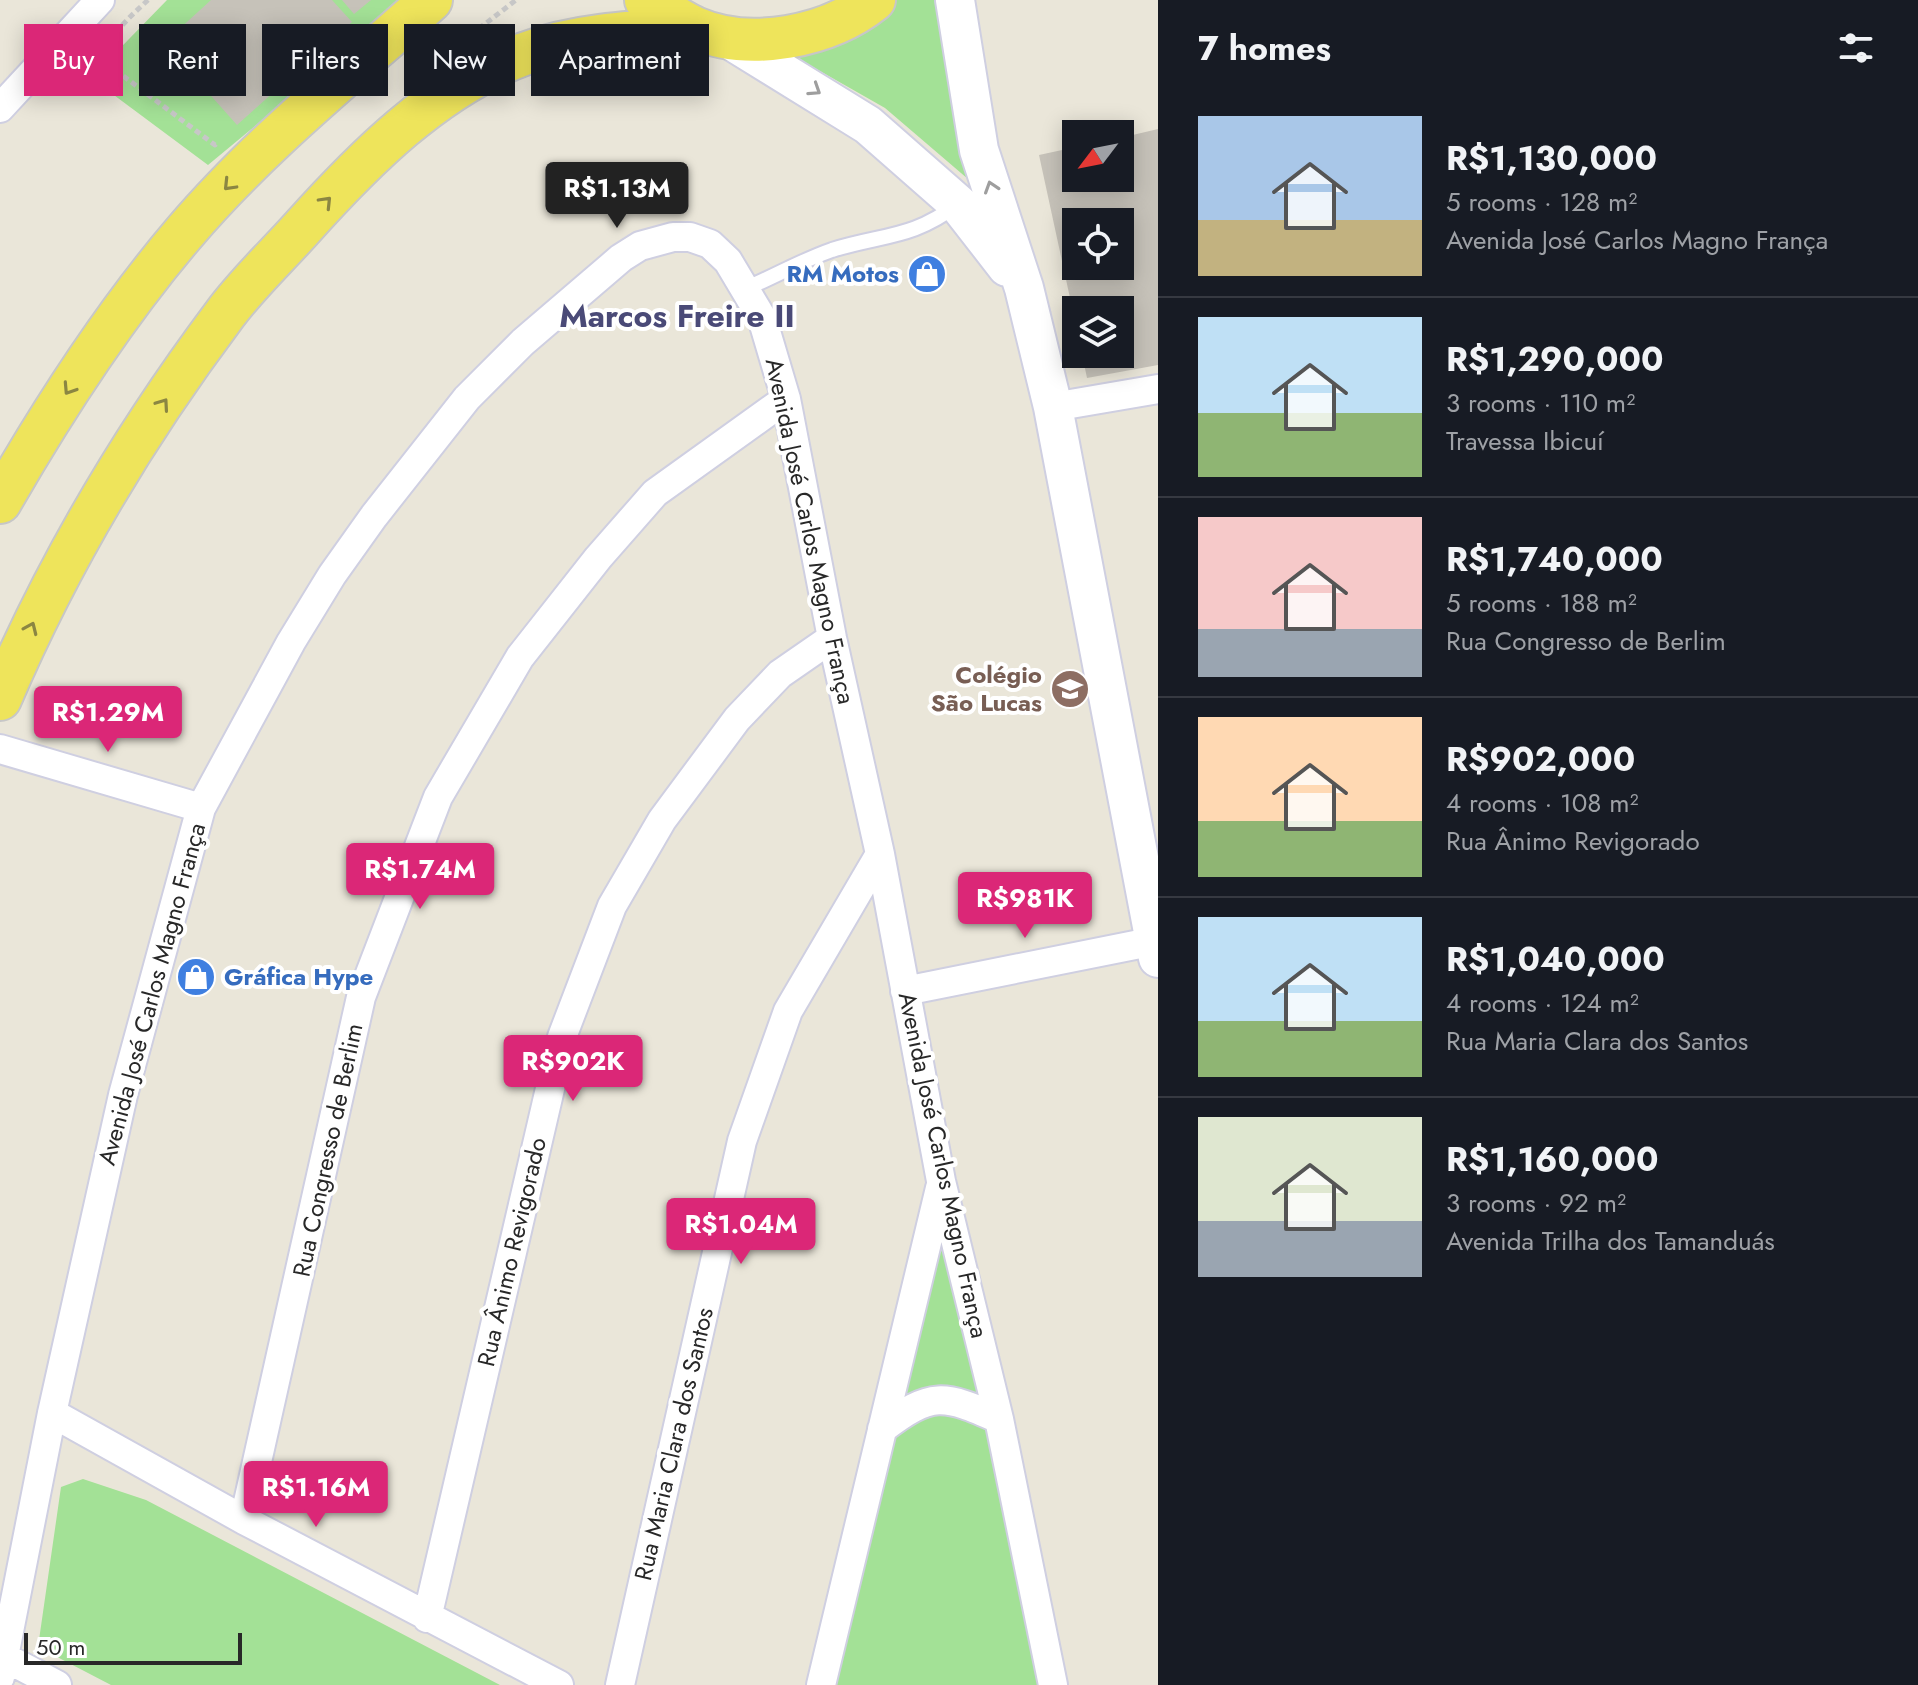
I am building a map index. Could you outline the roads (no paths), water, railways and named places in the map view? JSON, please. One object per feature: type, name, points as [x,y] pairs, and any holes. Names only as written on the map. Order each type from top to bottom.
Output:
[{"type":"main road","points":[[0,502],[114,320],[185,232],[235,179],[431,0]]},
{"type":"main road","points":[[646,0],[710,32]]},
{"type":"main road","points":[[0,699],[54,580],[101,495],[227,312],[373,154],[422,113],[479,76],[522,54],[566,41],[710,32],[772,39],[818,30],[861,10],[874,0]]},
{"type":"street","points":[[0,108],[100,0]]},
{"type":"street","points":[[905,991],[1156,950],[1053,407],[1024,288],[979,150],[955,0]]},
{"type":"street","points":[[710,32],[868,125],[958,204],[1024,288]]},
{"type":"street","name":"Avenida José Carlos Magno França","points":[[2,1667],[52,1413],[123,1095],[201,808],[291,642],[332,575],[467,398],[523,342],[621,258],[652,241],[690,237],[710,244],[728,261],[747,288],[762,318],[786,399],[832,638],[880,854],[941,1181],[999,1419],[1053,1685]]},
{"type":"street","points":[[1053,407],[1158,389]]},
{"type":"street","name":"Rua Congresso de Berlim","points":[[244,1520],[361,997],[438,797],[520,657],[627,525],[655,493],[786,399]]},
{"type":"street","name":"Rua Ânimo Revigorado","points":[[427,1618],[562,1037],[612,906],[662,820],[737,719],[780,674],[832,638]]},
{"type":"street","points":[[0,749],[201,808]]},
{"type":"street","name":"Rua Maria Clara dos Santos","points":[[620,1685],[742,1141],[788,1011],[880,854]]},
{"type":"street","points":[[821,1685],[941,1181]]},
{"type":"street","points":[[882,1429],[913,1405],[936,1399],[962,1403],[999,1419]]},
{"type":"street","points":[[52,1413],[244,1520],[559,1685]]},
{"type":"street","points":[[2,1667],[57,1685]]},
{"type":"lane","points":[[747,288],[831,251],[908,233],[932,223],[958,204]]},
{"type":"place","name":"RM Motos","points":[[927,274]]},
{"type":"place","name":"Colégio São Lucas","points":[[1070,689]]},
{"type":"place","name":"Gráfica Hype","points":[[196,977]]},
{"type":"district","name":"Marcos Freire II","points":[[677,316]]}]
